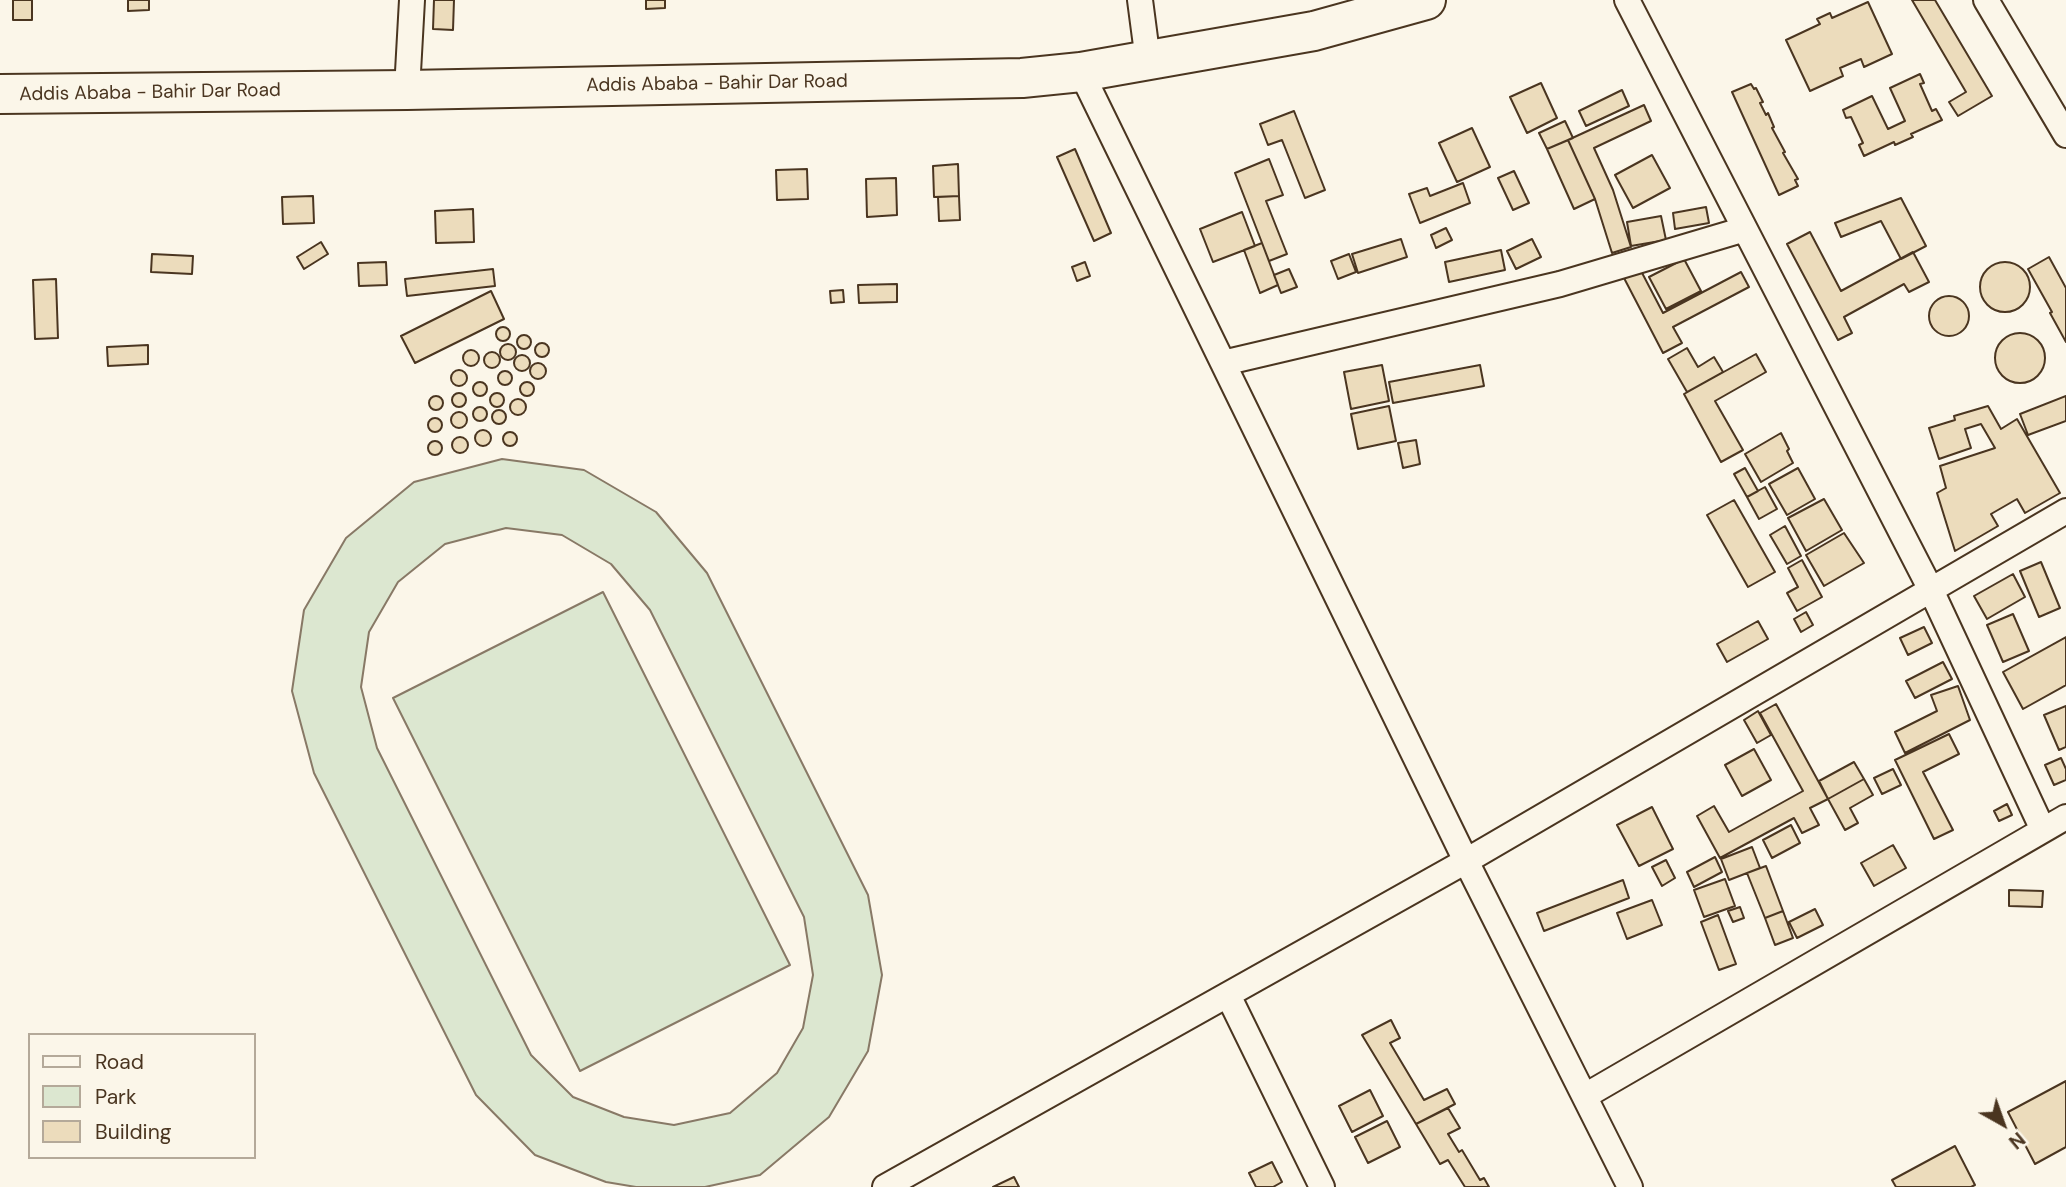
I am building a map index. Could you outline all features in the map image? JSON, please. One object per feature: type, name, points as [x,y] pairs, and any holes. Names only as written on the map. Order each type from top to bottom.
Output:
[{"type":"highway","name":"Addis Ababa - Bahir Dar Road","points":[[0,94],[407,90],[1021,78],[1081,72],[1314,31],[1426,0]]},
{"type":"street","points":[[407,90],[412,0]]},
{"type":"street","points":[[1140,0],[1148,61]]},
{"type":"street","points":[[1627,0],[1931,590],[2043,830]]},
{"type":"street","points":[[1986,0],[2063,123]]},
{"type":"street","points":[[1081,72],[1466,861],[1630,1187]]},
{"type":"street","points":[[1223,363],[1560,284],[1745,229]]},
{"type":"street","points":[[885,1187],[1466,861],[2066,512]]},
{"type":"street","points":[[1585,1096],[2066,817]]},
{"type":"street","points":[[1228,995],[1322,1187]]},
{"type":"green space","points":[[502,459],[584,470],[656,512],[707,573],[868,895],[882,975],[868,1051],[829,1117],[760,1175],[705,1187],[636,1187],[606,1182],[535,1155],[476,1095],[314,773],[292,691],[304,610],[346,538],[414,482]],"holes":[[[506,528],[562,535],[611,564],[650,610],[804,917],[813,975],[803,1028],[777,1073],[730,1113],[674,1125],[624,1117],[573,1097],[531,1055],[377,748],[361,687],[369,632],[398,582],[445,544]]]},
{"type":"green space","points":[[603,592],[790,965],[580,1071],[393,698]]},
{"type":"building","points":[[13,0],[32,0],[32,20],[13,20]]},
{"type":"building","points":[[128,0],[149,0],[149,10],[128,11]]},
{"type":"building","points":[[434,0],[454,0],[453,30],[433,29]]},
{"type":"building","points":[[646,0],[665,0],[665,8],[646,9]]},
{"type":"building","points":[[1912,0],[1935,0],[1992,96],[1958,116],[1949,102],[1966,92]]},
{"type":"building","points":[[1868,2],[1892,54],[1864,67],[1861,59],[1840,68],[1843,76],[1810,91],[1786,40],[1820,24],[1817,19],[1830,13],[1832,18]]},
{"type":"building","points":[[1920,74],[1924,83],[1920,84],[1932,111],[1936,109],[1942,120],[1911,134],[1913,137],[1895,145],[1894,142],[1864,156],[1859,145],[1863,143],[1851,117],[1846,118],[1843,110],[1872,96],[1888,129],[1905,121],[1890,88]]},
{"type":"building","points":[[1541,83],[1557,118],[1527,133],[1510,97]]},
{"type":"building","points":[[1751,84],[1763,102],[1760,103],[1766,115],[1768,113],[1774,127],[1772,128],[1785,152],[1783,153],[1798,179],[1795,180],[1798,186],[1779,195],[1732,92]]},
{"type":"building","points":[[1622,90],[1629,106],[1586,126],[1579,111]]},
{"type":"building","points":[[1644,105],[1651,121],[1594,148],[1613,190],[1631,247],[1612,253],[1595,199],[1568,140]]},
{"type":"building","points":[[1294,111],[1325,190],[1305,198],[1282,140],[1268,145],[1260,124]]},
{"type":"building","points":[[1565,121],[1573,138],[1547,149],[1539,133]]},
{"type":"building","points":[[1472,128],[1490,167],[1457,182],[1439,143]]},
{"type":"building","points":[[1568,140],[1595,199],[1574,209],[1547,149]]},
{"type":"building","points":[[1075,149],[1111,233],[1094,241],[1057,157]]},
{"type":"building","points":[[1652,155],[1670,188],[1633,208],[1615,175]]},
{"type":"building","points":[[1269,159],[1283,195],[1266,201],[1287,254],[1269,261],[1235,173]]},
{"type":"building","points":[[958,164],[959,196],[934,197],[933,166]]},
{"type":"building","points":[[807,169],[808,199],[777,200],[776,170]]},
{"type":"building","points":[[1514,171],[1529,203],[1513,210],[1498,178]]},
{"type":"building","points":[[896,178],[897,215],[867,217],[866,179]]},
{"type":"building","points":[[1463,183],[1470,203],[1420,223],[1409,194],[1427,188],[1430,196]]},
{"type":"building","points":[[313,196],[314,223],[283,224],[282,197]]},
{"type":"building","points":[[959,196],[960,220],[939,221],[938,197]]},
{"type":"building","points":[[1901,198],[1926,246],[1901,259],[1881,221],[1841,237],[1835,223]]},
{"type":"building","points":[[1706,207],[1709,223],[1675,229],[1673,213]]},
{"type":"building","points":[[473,209],[474,242],[436,243],[435,211]]},
{"type":"building","points":[[1242,212],[1255,246],[1213,262],[1200,229]]},
{"type":"building","points":[[1661,216],[1666,240],[1631,246],[1627,222]]},
{"type":"building","points":[[1446,228],[1452,240],[1436,248],[1431,235]]},
{"type":"building","points":[[1810,232],[1841,291],[1913,252],[1929,282],[1909,292],[1904,284],[1844,317],[1852,333],[1838,340],[1787,244]]},
{"type":"building","points":[[1401,239],[1407,257],[1358,273],[1352,254]]},
{"type":"building","points":[[1532,239],[1541,257],[1516,269],[1507,251]]},
{"type":"building","points":[[321,242],[328,254],[304,269],[297,257]]},
{"type":"building","points":[[1262,243],[1278,285],[1260,293],[1244,250]]},
{"type":"building","points":[[1501,250],[1505,270],[1449,282],[1445,262]]},
{"type":"building","points":[[152,254],[193,256],[192,274],[151,272]]},
{"type":"building","points":[[1349,254],[1356,272],[1338,279],[1331,261]]},
{"type":"building","points":[[2049,257],[2066,288],[2066,342],[2028,269]]},
{"type":"building","points":[[1684,259],[1701,291],[1666,309],[1649,277]]},
{"type":"building","points":[[386,262],[387,285],[359,286],[358,263]]},
{"type":"building","points":[[1085,262],[1090,276],[1077,281],[1072,267]]},
{"type":"building","points":[[2005,262],[2023,269],[2030,287],[2023,305],[2005,312],[1987,305],[1980,287],[1987,269]]},
{"type":"building","points":[[493,269],[495,286],[407,296],[405,279]]},
{"type":"building","points":[[1289,269],[1297,287],[1281,293],[1274,275]]},
{"type":"building","points":[[1640,269],[1663,313],[1741,272],[1749,287],[1673,327],[1682,343],[1663,353],[1624,278]]},
{"type":"building","points":[[56,279],[58,338],[35,339],[33,280]]},
{"type":"building","points":[[897,284],[897,302],[859,303],[858,285]]},
{"type":"building","points":[[843,290],[844,302],[831,303],[830,291]]},
{"type":"building","points":[[491,291],[504,319],[415,363],[401,336]]},
{"type":"building","points":[[1949,296],[1963,302],[1969,316],[1963,330],[1949,336],[1935,330],[1929,316],[1935,302]]},
{"type":"building","points":[[500,327],[506,327],[510,334],[506,341],[500,341],[496,337],[496,331]]},
{"type":"building","points":[[2020,333],[2038,340],[2045,358],[2038,376],[2020,383],[2002,376],[1995,358],[2002,340]]},
{"type":"building","points":[[521,335],[527,335],[531,342],[527,349],[521,349],[517,345],[517,339]]},
{"type":"building","points":[[539,343],[545,343],[549,350],[545,357],[539,357],[535,353],[535,347]]},
{"type":"building","points":[[508,344],[516,352],[508,360],[500,352]]},
{"type":"building","points":[[148,345],[148,364],[108,366],[107,347]]},
{"type":"building","points":[[1687,348],[1698,367],[1714,357],[1723,372],[1687,392],[1668,359]]},
{"type":"building","points":[[471,350],[479,358],[471,366],[463,358]]},
{"type":"building","points":[[492,352],[500,360],[492,368],[484,360]]},
{"type":"building","points":[[1756,354],[1766,372],[1715,401],[1743,450],[1721,462],[1684,394]]},
{"type":"building","points":[[522,355],[530,363],[522,371],[514,363]]},
{"type":"building","points":[[538,363],[546,371],[538,379],[530,371]]},
{"type":"building","points":[[1382,365],[1389,401],[1351,409],[1344,372]]},
{"type":"building","points":[[1480,365],[1484,386],[1393,403],[1389,382]]},
{"type":"building","points":[[459,370],[467,378],[459,386],[451,378]]},
{"type":"building","points":[[502,371],[508,371],[512,378],[508,385],[502,385],[498,381],[498,375]]},
{"type":"building","points":[[477,382],[483,382],[487,389],[483,396],[477,396],[473,392],[473,386]]},
{"type":"building","points":[[524,382],[530,382],[534,389],[530,396],[524,396],[520,392],[520,386]]},
{"type":"building","points":[[456,393],[462,393],[466,400],[462,407],[456,407],[452,403],[452,397]]},
{"type":"building","points":[[494,393],[500,393],[504,400],[500,407],[494,407],[490,403],[490,397]]},
{"type":"building","points":[[433,396],[439,396],[443,403],[439,410],[433,410],[429,406],[429,400]]},
{"type":"building","points":[[2066,396],[2066,421],[2028,435],[2020,414]]},
{"type":"building","points":[[518,399],[526,407],[518,415],[510,407]]},
{"type":"building","points":[[1389,406],[1396,441],[1358,449],[1351,414]]},
{"type":"building","points":[[1988,406],[2001,429],[2017,419],[2060,493],[2025,513],[2017,499],[1991,514],[1998,526],[1955,551],[1937,493],[1946,488],[1940,466],[1995,448],[1981,424],[1965,429],[1971,448],[1939,459],[1929,428],[1955,420],[1954,416]]},
{"type":"building","points":[[477,407],[483,407],[487,414],[483,421],[477,421],[473,417],[473,411]]},
{"type":"building","points":[[496,410],[502,410],[506,417],[502,424],[496,424],[492,420],[492,414]]},
{"type":"building","points":[[459,412],[467,420],[459,428],[451,420]]},
{"type":"building","points":[[432,418],[438,418],[442,425],[438,432],[432,432],[428,428],[428,422]]},
{"type":"building","points":[[483,430],[491,438],[483,446],[475,438]]},
{"type":"building","points":[[507,432],[513,432],[517,439],[513,446],[507,446],[503,442],[503,436]]},
{"type":"building","points":[[1781,433],[1793,463],[1761,482],[1745,454]]},
{"type":"building","points":[[460,437],[468,445],[460,453],[452,445]]},
{"type":"building","points":[[1416,440],[1420,464],[1403,468],[1398,443]]},
{"type":"building","points":[[432,441],[438,441],[442,448],[438,455],[432,455],[428,451],[428,445]]},
{"type":"building","points":[[1745,468],[1758,491],[1747,497],[1734,474]]},
{"type":"building","points":[[1798,468],[1815,499],[1787,515],[1769,484]]},
{"type":"building","points":[[1765,487],[1777,509],[1759,519],[1747,497]]},
{"type":"building","points":[[1824,499],[1842,530],[1806,551],[1788,518]]},
{"type":"building","points":[[1734,500],[1775,572],[1748,587],[1707,515]]},
{"type":"building","points":[[1785,526],[1801,556],[1787,564],[1770,535]]},
{"type":"building","points":[[1844,533],[1864,563],[1824,586],[1806,555]]},
{"type":"building","points":[[1802,560],[1822,597],[1797,611],[1787,593],[1798,587],[1788,568]]},
{"type":"building","points":[[2041,562],[2060,608],[2039,617],[2020,571]]},
{"type":"building","points":[[2013,574],[2025,597],[1987,619],[1974,596]]},
{"type":"building","points":[[1806,612],[1813,625],[1801,632],[1794,619]]},
{"type":"building","points":[[2013,614],[2029,651],[2003,662],[1987,625]]},
{"type":"building","points":[[1758,621],[1768,639],[1727,662],[1717,644]]},
{"type":"building","points":[[1924,627],[1932,643],[1908,655],[1900,638]]},
{"type":"building","points":[[2066,637],[2066,685],[2023,709],[2003,672]]},
{"type":"building","points":[[1943,662],[1952,679],[1915,698],[1906,681]]},
{"type":"building","points":[[1958,686],[1970,720],[1905,753],[1895,732],[1937,711],[1931,695]]},
{"type":"building","points":[[1776,704],[1828,799],[1810,808],[1819,825],[1802,833],[1794,818],[1720,858],[1697,816],[1714,806],[1729,832],[1803,791],[1760,713]]},
{"type":"building","points":[[2066,706],[2066,747],[2059,750],[2044,715]]},
{"type":"building","points":[[1758,711],[1771,735],[1757,743],[1744,720]]},
{"type":"building","points":[[1949,734],[1959,754],[1923,772],[1953,830],[1934,839],[1895,760]]},
{"type":"building","points":[[1754,749],[1771,780],[1742,796],[1725,765]]},
{"type":"building","points":[[2061,758],[2066,769],[2066,780],[2054,785],[2045,765]]},
{"type":"building","points":[[1854,762],[1864,779],[1828,799],[1819,781]]},
{"type":"building","points":[[1893,769],[1901,785],[1882,794],[1874,778]]},
{"type":"building","points":[[1864,779],[1873,795],[1850,808],[1858,823],[1845,830],[1828,799]]},
{"type":"building","points":[[2007,804],[2012,815],[1999,821],[1994,811]]},
{"type":"building","points":[[1652,807],[1673,849],[1639,866],[1617,825]]},
{"type":"building","points":[[1791,825],[1800,843],[1772,858],[1763,840]]},
{"type":"building","points":[[1893,845],[1906,868],[1874,886],[1861,863]]},
{"type":"building","points":[[1752,847],[1760,868],[1729,880],[1721,859]]},
{"type":"building","points":[[1715,857],[1722,872],[1694,887],[1687,872]]},
{"type":"building","points":[[1666,860],[1675,878],[1662,886],[1652,867]]},
{"type":"building","points":[[1766,866],[1783,911],[1765,918],[1747,873]]},
{"type":"building","points":[[1725,879],[1735,906],[1704,917],[1694,890]]},
{"type":"building","points":[[1623,880],[1629,898],[1544,931],[1537,913]]},
{"type":"building","points":[[2009,890],[2043,891],[2042,907],[2009,906]]},
{"type":"building","points":[[1652,900],[1662,925],[1627,939],[1617,913]]},
{"type":"building","points":[[1740,907],[1744,918],[1733,922],[1728,911]]},
{"type":"building","points":[[1815,909],[1823,925],[1797,938],[1789,922]]},
{"type":"building","points":[[1783,911],[1793,938],[1775,945],[1765,918]]},
{"type":"building","points":[[1718,915],[1736,964],[1719,970],[1701,922]]},
{"type":"building","points":[[1391,1020],[1400,1038],[1390,1043],[1424,1100],[1447,1089],[1455,1104],[1416,1124],[1362,1035]]},
{"type":"building","points":[[2066,1081],[2066,1147],[2035,1164],[2008,1112]]},
{"type":"building","points":[[1370,1090],[1383,1116],[1352,1132],[1339,1106]]},
{"type":"building","points":[[1448,1108],[1460,1128],[1448,1134],[1459,1152],[1462,1150],[1480,1180],[1484,1178],[1489,1187],[1465,1187],[1448,1160],[1440,1164],[1416,1124]]},
{"type":"building","points":[[1387,1121],[1400,1147],[1368,1163],[1355,1137]]},
{"type":"building","points":[[1955,1146],[1975,1185],[1896,1187],[1892,1180]]},
{"type":"building","points":[[1272,1162],[1282,1182],[1273,1187],[1256,1187],[1249,1173]]},
{"type":"building","points":[[1014,1177],[1019,1187],[993,1187]]}]
